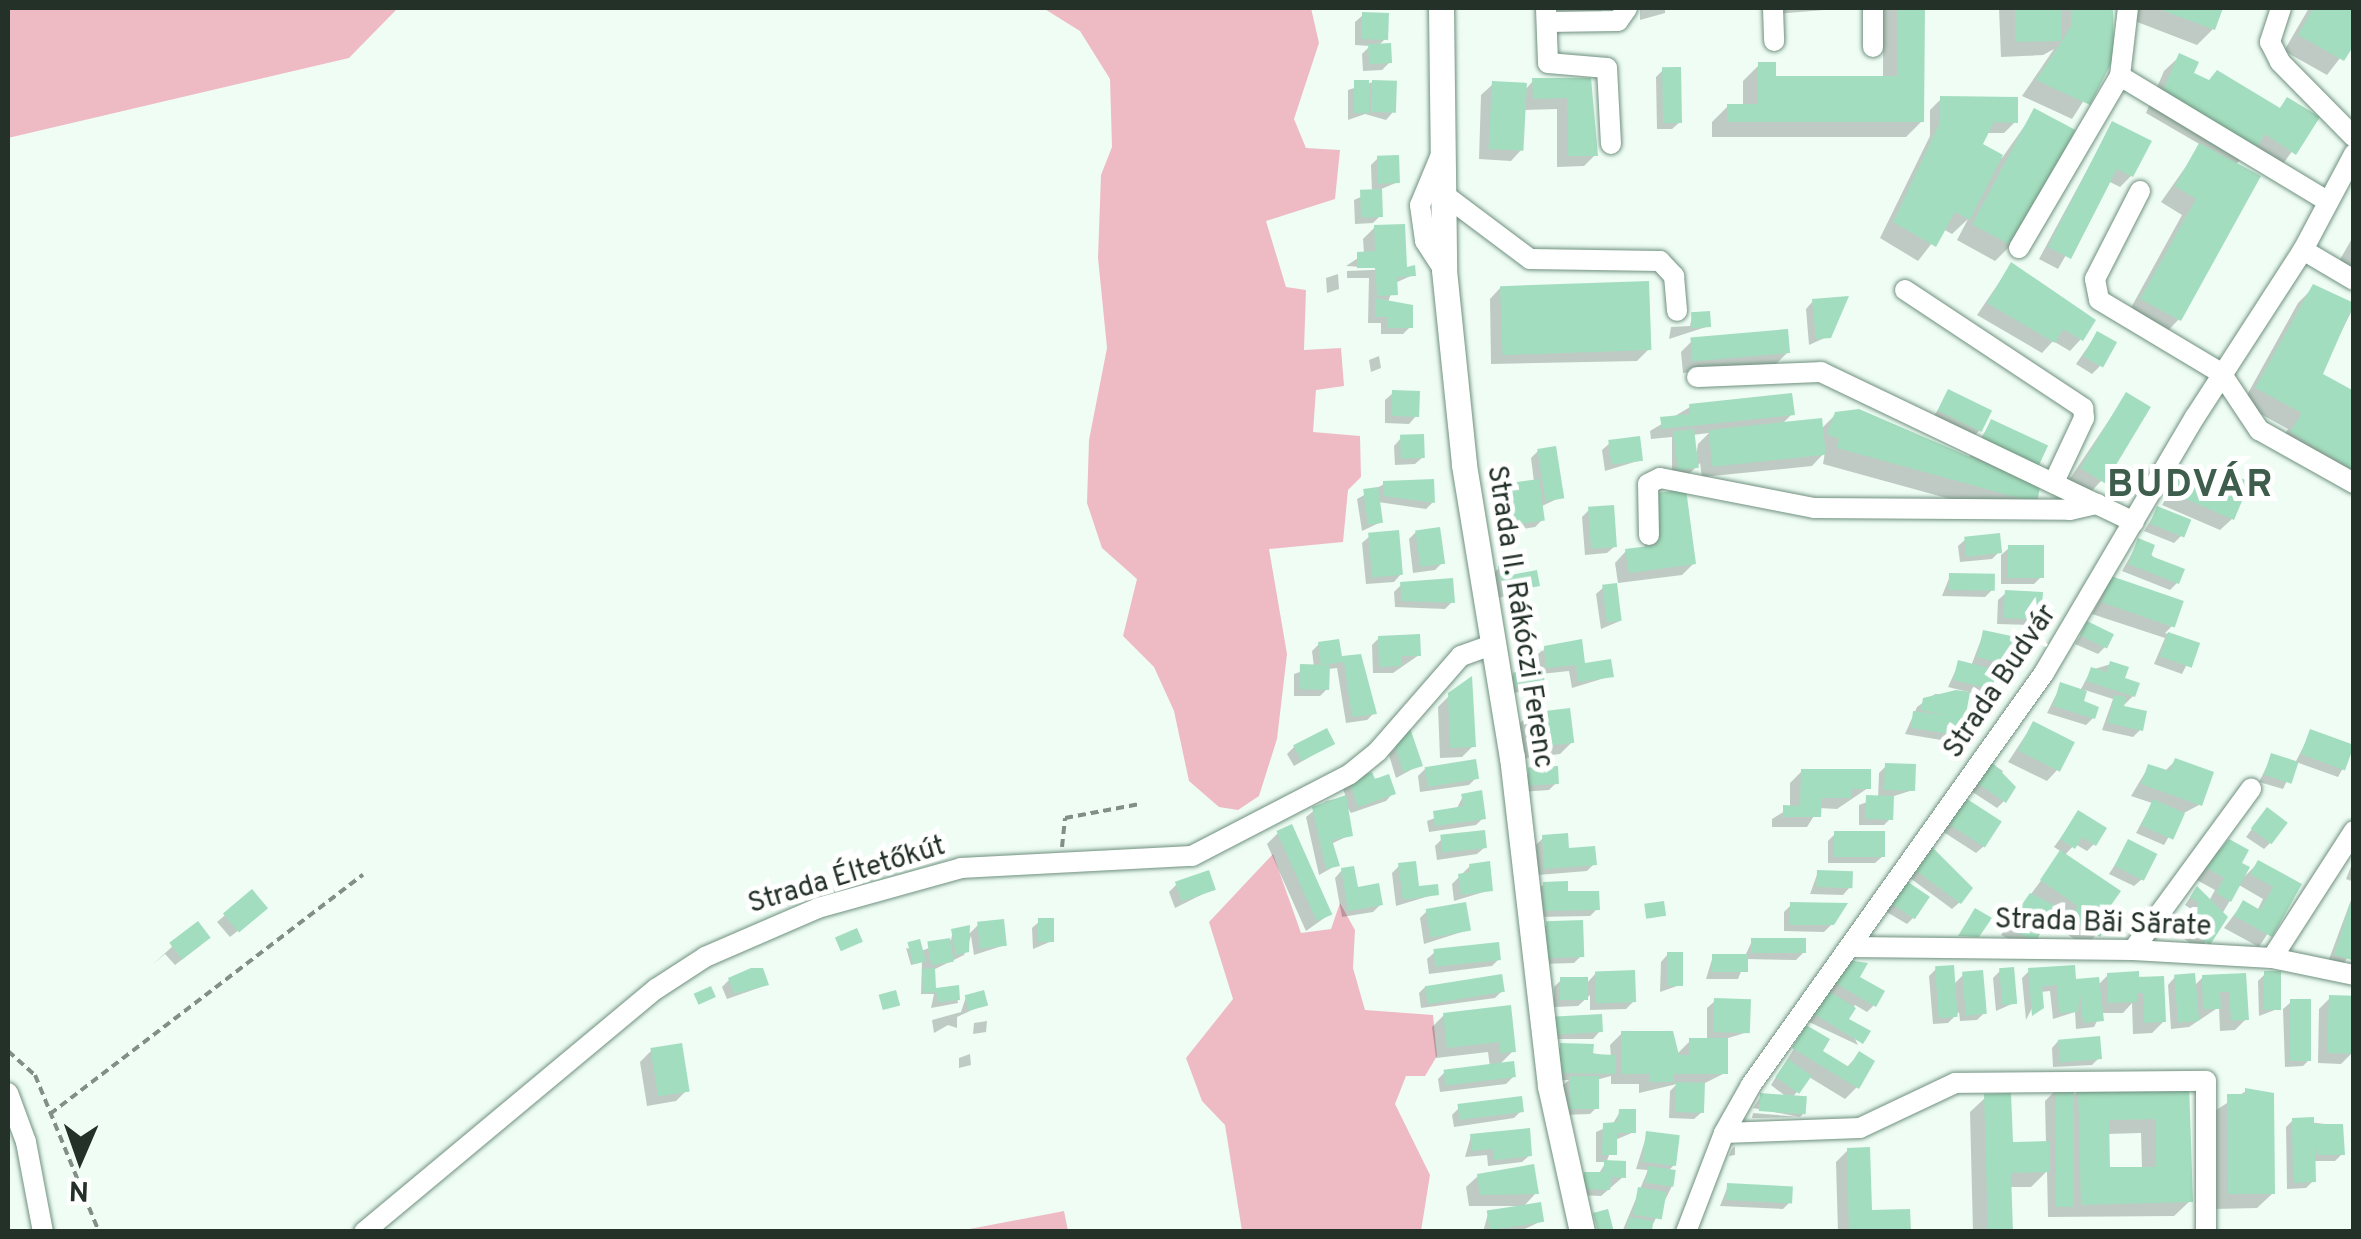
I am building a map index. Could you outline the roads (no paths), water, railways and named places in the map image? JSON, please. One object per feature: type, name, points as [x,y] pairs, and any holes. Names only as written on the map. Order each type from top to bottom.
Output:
[{"type":"main road","name":"Strada II. Rákóczi Ferenc","points":[[1441,8],[1444,270],[1464,465],[1494,644],[1550,1086],[1582,1232]]},
{"type":"street","points":[[1611,144],[1606,68],[1548,63],[1546,15],[1618,21],[1627,8]]},
{"type":"street","points":[[1773,8],[1774,40]]},
{"type":"street","points":[[1873,8],[1873,48]]},
{"type":"street","points":[[2019,248],[2120,76],[2128,8]]},
{"type":"street","points":[[2281,8],[2270,42],[2280,62],[2354,138]]},
{"type":"street","points":[[2120,76],[2327,201]]},
{"type":"street","name":"Strada Budvár","points":[[1686,1232],[1724,1134],[1784,1034],[2044,672],[2222,374],[2302,250],[2354,154]]},
{"type":"street","points":[[1440,157],[1420,205],[1425,241],[1444,270]]},
{"type":"street","points":[[2140,192],[2095,279],[2099,300],[2222,374],[2259,430],[2354,483]]},
{"type":"street","points":[[1442,193],[1530,259],[1660,262],[1674,276],[1678,312]]},
{"type":"street","points":[[2302,250],[2354,280]]},
{"type":"street","points":[[1905,290],[2083,408],[2084,418],[2054,482]]},
{"type":"street","points":[[1697,378],[1821,372],[2134,522]]},
{"type":"street","points":[[1649,535],[1648,484],[1660,478],[1814,508],[2070,510],[2097,504]]},
{"type":"street","name":"Strada Éltetőkút","points":[[364,1232],[656,989],[705,957],[754,932],[909,880],[961,868],[1192,856],[1350,774],[1378,751],[1461,656],[1494,644]]},
{"type":"street","points":[[2133,950],[2251,789]]},
{"type":"street","points":[[2272,958],[2354,832]]},
{"type":"street","name":"Strada Băi Sărate","points":[[1850,947],[2133,950],[2272,958],[2354,974]]},
{"type":"street","points":[[1724,1134],[1860,1128],[1956,1084],[2206,1081],[2206,1232]]},
{"type":"street","points":[[8,1093],[26,1142],[43,1232]]},
{"type":"district","name":"BUDVÁR","points":[[2191,487]]}]
